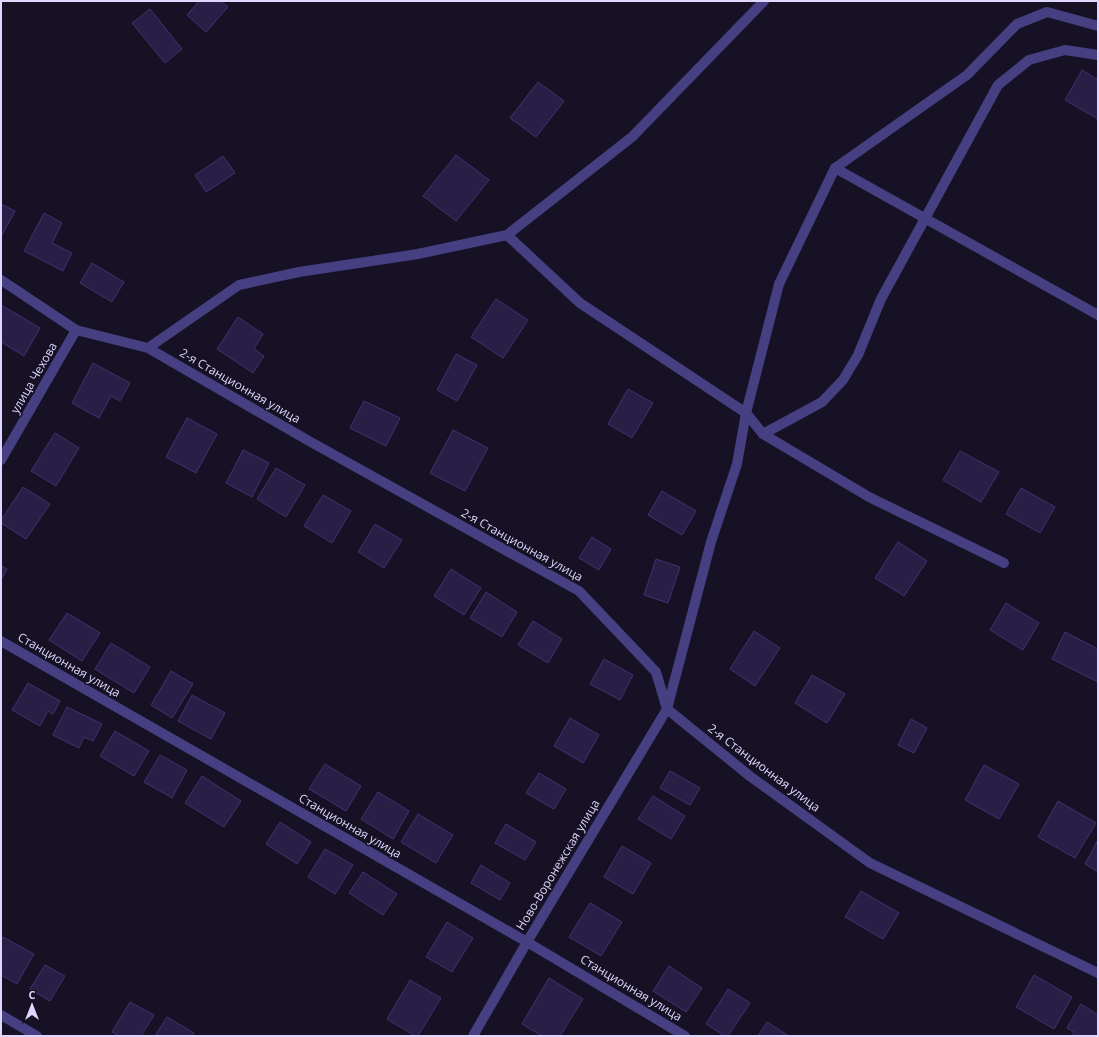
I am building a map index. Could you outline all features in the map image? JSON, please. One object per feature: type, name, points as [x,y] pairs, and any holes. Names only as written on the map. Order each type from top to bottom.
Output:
[{"type":"street","points":[[148,348],[239,285],[299,272],[418,254],[507,234],[632,138],[764,1]]},
{"type":"street","points":[[1098,26],[1046,12],[1017,24],[967,75],[835,168],[1098,315]]},
{"type":"street","points":[[763,434],[822,402],[843,380],[858,355],[881,300],[924,218],[998,85],[1029,60],[1064,50],[1098,55]]},
{"type":"street","name":"Ново-Воронежская улица","points":[[473,1036],[527,942],[667,709],[711,542],[737,464],[746,413],[779,284],[835,168]]},
{"type":"street","points":[[507,234],[580,303],[746,413],[763,434],[869,497],[1004,563]]},
{"type":"street","name":"2-я Станционная улица","points":[[1,280],[76,330],[148,348],[309,441],[579,591],[656,672],[667,709],[751,778],[870,863],[1098,973]]},
{"type":"street","name":"улица Чехова","points":[[1,460],[76,330]]},
{"type":"street","name":"Станционная улица","points":[[1,641],[527,942],[685,1036]]},
{"type":"street","points":[[1,1015],[37,1036]]},
{"type":"building","points":[[199,1],[221,1],[228,7],[206,32],[187,15]]},
{"type":"building","points":[[150,9],[182,49],[165,63],[132,23]]},
{"type":"building","points":[[1082,70],[1098,80],[1098,119],[1065,100]]},
{"type":"building","points":[[538,82],[564,101],[536,137],[510,118]]},
{"type":"building","points":[[456,155],[489,180],[456,221],[423,196]]},
{"type":"building","points":[[223,156],[235,173],[206,192],[195,175]]},
{"type":"building","points":[[1,204],[15,211],[1,237]]},
{"type":"building","points":[[44,213],[62,223],[52,243],[72,253],[63,271],[24,251]]},
{"type":"building","points":[[92,263],[124,282],[112,302],[80,283]]},
{"type":"building","points":[[496,299],[528,320],[503,358],[471,337]]},
{"type":"building","points":[[1,305],[40,328],[24,356],[1,342]]},
{"type":"building","points":[[238,317],[263,334],[254,349],[264,356],[253,373],[217,349]]},
{"type":"building","points":[[456,354],[477,365],[457,401],[437,390]]},
{"type":"building","points":[[93,363],[130,383],[120,401],[111,396],[99,418],[72,403]]},
{"type":"building","points":[[628,389],[653,403],[632,438],[608,424]]},
{"type":"building","points":[[364,401],[400,418],[386,446],[350,428]]},
{"type":"building","points":[[187,418],[217,434],[196,473],[166,457]]},
{"type":"building","points":[[453,430],[488,448],[465,491],[430,473]]},
{"type":"building","points":[[55,433],[79,448],[56,486],[31,471]]},
{"type":"building","points":[[243,450],[269,463],[252,497],[226,483]]},
{"type":"building","points":[[960,451],[999,472],[981,502],[943,480]]},
{"type":"building","points":[[276,468],[305,485],[286,517],[257,499]]},
{"type":"building","points":[[23,487],[50,504],[26,539],[1,523],[1,520]]},
{"type":"building","points":[[1021,488],[1055,507],[1040,533],[1006,514]]},
{"type":"building","points":[[662,491],[696,511],[682,535],[648,515]]},
{"type":"building","points":[[323,495],[351,511],[332,543],[304,526]]},
{"type":"building","points":[[375,524],[402,540],[384,568],[358,552]]},
{"type":"building","points":[[592,537],[611,549],[599,570],[579,558]]},
{"type":"building","points":[[898,542],[927,561],[904,596],[875,578]]},
{"type":"building","points":[[656,559],[680,567],[668,603],[644,595]]},
{"type":"building","points":[[1,566],[7,569],[1,580]]},
{"type":"building","points":[[451,569],[481,588],[464,615],[434,596]]},
{"type":"building","points":[[486,592],[517,612],[502,637],[470,618]]},
{"type":"building","points":[[1006,603],[1039,623],[1023,650],[990,630]]},
{"type":"building","points":[[67,613],[100,633],[82,661],[49,640]]},
{"type":"building","points":[[533,621],[562,639],[548,663],[518,645]]},
{"type":"building","points":[[754,631],[780,648],[755,686],[730,669]]},
{"type":"building","points":[[1065,632],[1098,649],[1098,682],[1052,659]]},
{"type":"building","points":[[111,643],[150,667],[134,693],[95,669]]},
{"type":"building","points":[[604,659],[633,675],[620,700],[590,684]]},
{"type":"building","points":[[171,671],[193,684],[172,718],[151,705]]},
{"type":"building","points":[[812,675],[845,694],[827,723],[795,703]]},
{"type":"building","points":[[28,683],[60,701],[53,714],[48,711],[40,726],[12,710]]},
{"type":"building","points":[[192,695],[225,713],[211,739],[178,721]]},
{"type":"building","points":[[67,707],[102,724],[93,741],[84,737],[79,748],[53,735]]},
{"type":"building","points":[[570,718],[599,735],[583,763],[554,746]]},
{"type":"building","points":[[911,719],[927,728],[914,753],[898,745]]},
{"type":"building","points":[[115,731],[149,751],[134,776],[100,756]]},
{"type":"building","points":[[160,755],[187,770],[172,798],[144,782]]},
{"type":"building","points":[[325,764],[361,786],[346,811],[309,789]]},
{"type":"building","points":[[984,765],[1019,784],[999,819],[965,800]]},
{"type":"building","points":[[670,771],[700,788],[690,805],[660,788]]},
{"type":"building","points":[[539,773],[566,789],[554,809],[526,793]]},
{"type":"building","points":[[202,776],[241,801],[224,827],[185,803]]},
{"type":"building","points":[[378,792],[409,811],[393,839],[361,819]]},
{"type":"building","points":[[653,796],[685,816],[671,839],[638,819]]},
{"type":"building","points":[[1058,801],[1096,823],[1075,858],[1038,837]]},
{"type":"building","points":[[418,814],[453,835],[436,863],[401,842]]},
{"type":"building","points":[[280,822],[311,842],[297,864],[266,844]]},
{"type":"building","points":[[506,824],[536,842],[525,860],[495,843]]},
{"type":"building","points":[[1098,840],[1098,872],[1085,864]]},
{"type":"building","points":[[622,846],[651,863],[633,894],[604,877]]},
{"type":"building","points":[[325,849],[353,865],[335,894],[308,877]]},
{"type":"building","points":[[481,865],[510,883],[500,900],[471,883]]},
{"type":"building","points":[[363,872],[397,894],[383,915],[349,893]]},
{"type":"building","points":[[861,891],[899,913],[883,939],[845,917]]},
{"type":"building","points":[[590,903],[622,922],[601,956],[569,937]]},
{"type":"building","points":[[447,922],[473,938],[452,972],[426,957]]},
{"type":"building","points":[[3,937],[34,954],[17,984],[1,975],[1,940]]},
{"type":"building","points":[[45,965],[65,976],[50,1001],[30,989]]},
{"type":"building","points":[[669,966],[702,988],[686,1012],[653,991]]},
{"type":"building","points":[[1034,975],[1072,997],[1054,1029],[1016,1007]]},
{"type":"building","points":[[549,978],[583,999],[560,1036],[542,1036],[522,1024]]},
{"type":"building","points":[[410,980],[441,998],[418,1036],[415,1036],[387,1019]]},
{"type":"building","points":[[728,989],[750,1003],[728,1036],[725,1036],[706,1024]]},
{"type":"building","points":[[130,1002],[154,1015],[141,1036],[119,1036],[112,1032]]},
{"type":"building","points":[[1081,1004],[1098,1015],[1098,1036],[1072,1036],[1074,1032],[1067,1028]]},
{"type":"building","points":[[167,1017],[194,1033],[193,1036],[155,1036]]},
{"type":"building","points":[[767,1022],[789,1036],[758,1036]]}]
